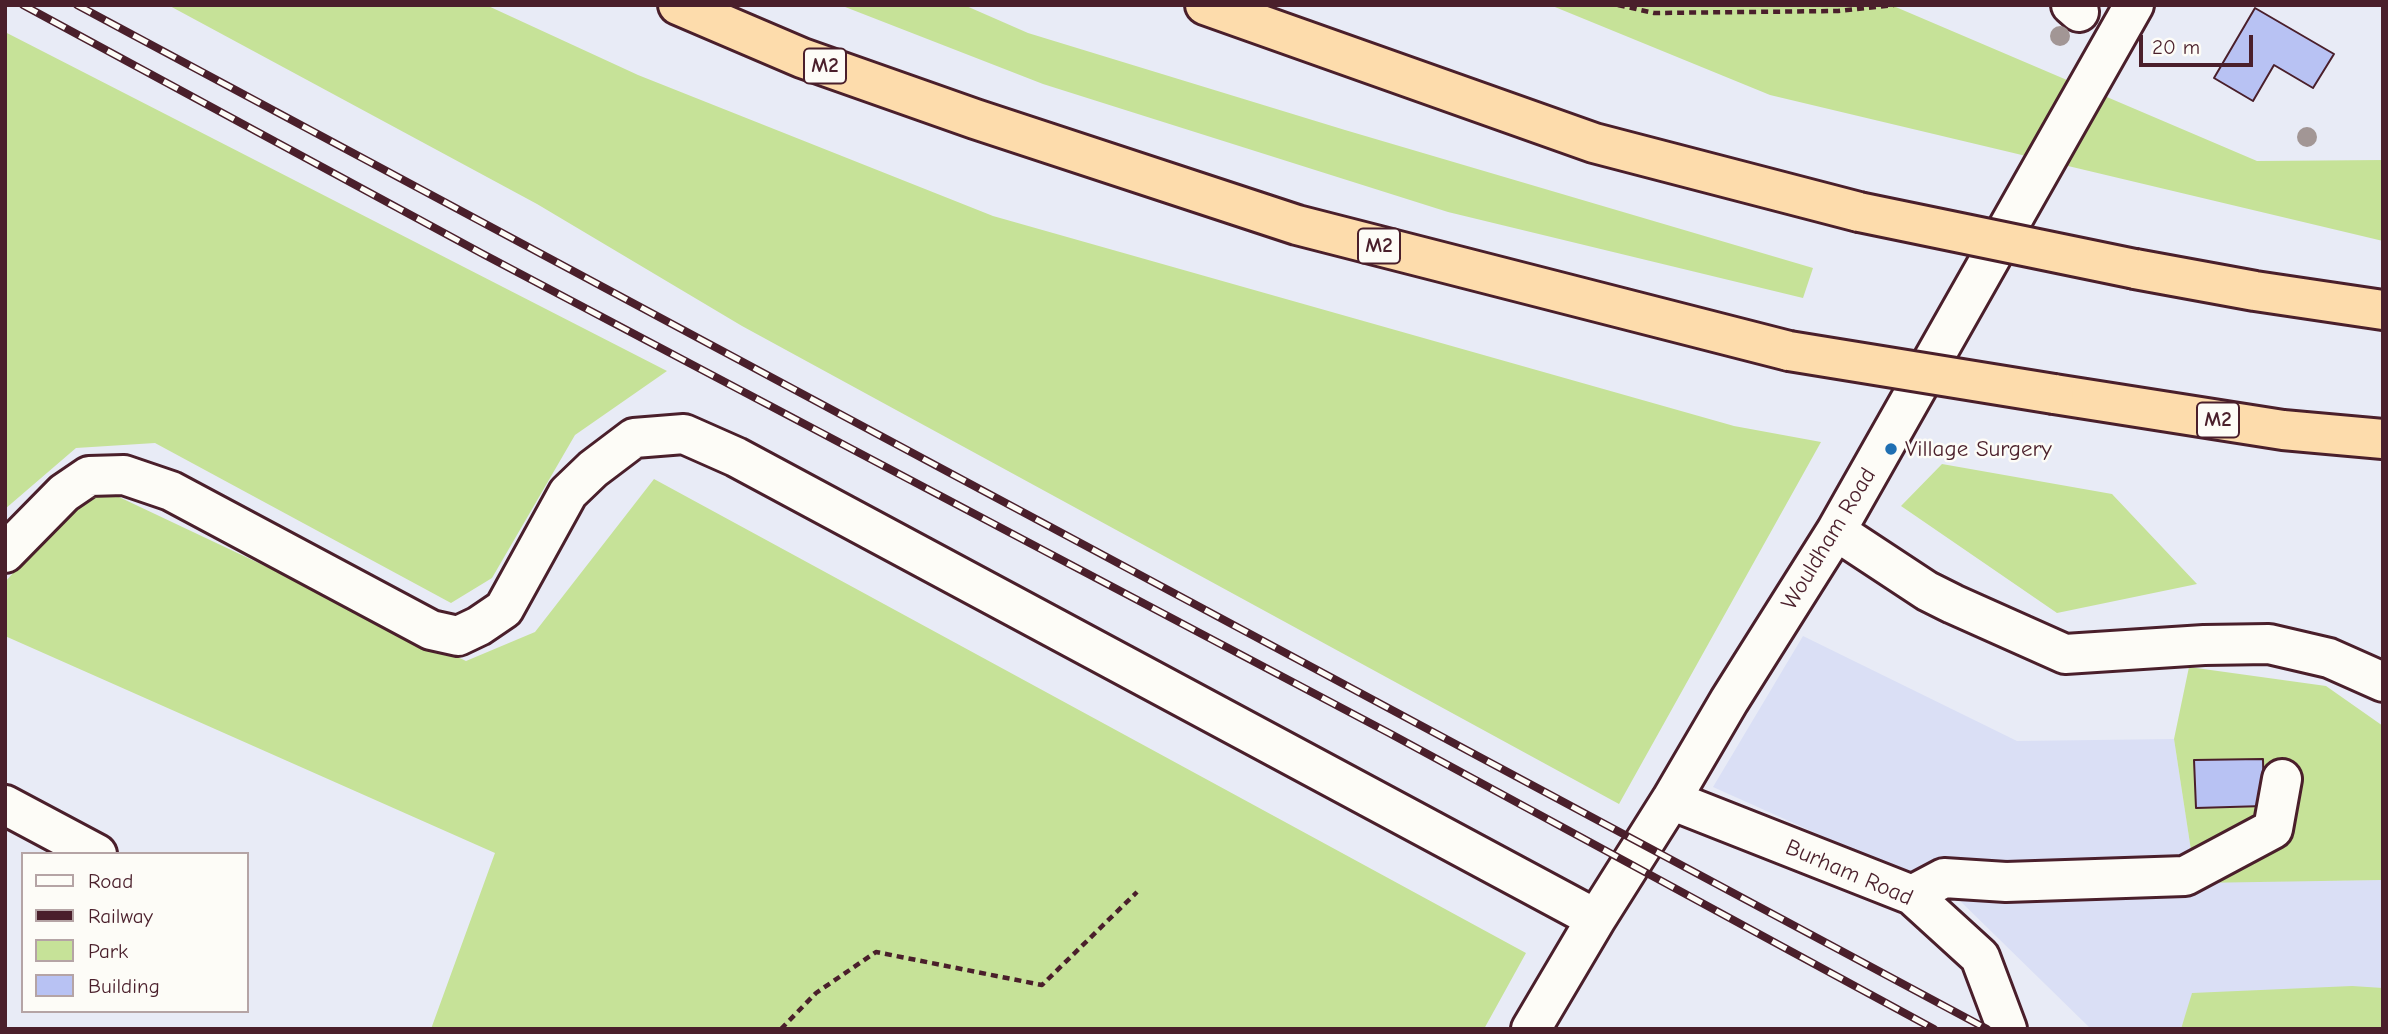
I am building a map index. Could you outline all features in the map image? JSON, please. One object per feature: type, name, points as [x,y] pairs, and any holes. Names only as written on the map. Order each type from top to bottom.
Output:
[{"type":"highway","name":"M2","points":[[678,5],[802,58],[975,119],[1297,225],[1790,351],[2283,430],[2383,439]]},
{"type":"highway","points":[[1205,5],[1594,143],[1859,212],[2255,291],[2383,310]]},
{"type":"street","name":"Wouldham Road","points":[[1531,1029],[1729,701],[1836,531],[2134,5]]},
{"type":"street","points":[[5,553],[64,493],[89,476],[124,475],[171,491],[431,630],[458,636],[504,609],[568,493],[593,469],[634,438],[684,435],[736,457],[1596,919]]},
{"type":"street","points":[[1836,531],[1894,571],[1944,600],[2065,654],[2204,645],[2269,644],[2329,657],[2383,682]]},
{"type":"street","points":[[1912,895],[1944,878],[2006,881],[2185,876],[2273,828],[2282,779]]},
{"type":"street","name":"Burham Road","points":[[1671,800],[1912,895],[1980,957],[2007,1029]]},
{"type":"street","points":[[5,805],[93,852]]},
{"type":"path","points":[[1618,5],[1654,13],[1838,11],[1894,5]]},
{"type":"path","points":[[781,1029],[816,993],[876,952],[1042,985],[1136,892]]},
{"type":"shaded area","points":[[1803,636],[2017,741],[2174,739],[2196,882],[2383,880],[2383,995],[2193,993],[2181,1029],[2091,1029],[1954,895],[1713,787]]},
{"type":"green space","points":[[168,5],[486,5],[638,75],[993,216],[1734,426],[1821,442],[1619,804],[742,326],[537,204]]},
{"type":"green space","points":[[840,5],[964,5],[1028,33],[1813,268],[1803,298],[1448,212],[1043,84]]},
{"type":"green space","points":[[1550,5],[1891,5],[2257,161],[2383,160],[2383,241],[1770,95]]},
{"type":"green space","points":[[5,32],[667,371],[575,435],[492,578],[451,603],[155,443],[76,448],[5,509]]},
{"type":"green space","points":[[1942,464],[2112,494],[2197,584],[2057,613],[1901,506]]},
{"type":"green space","points":[[654,479],[1526,953],[1484,1029],[431,1029],[495,853],[5,636],[5,582],[82,495],[119,497],[466,661],[535,632]]},
{"type":"green space","points":[[2189,667],[2326,686],[2383,726],[2383,880],[2196,883],[2174,739]],"holes":[[[2263,759],[2264,806],[2196,808],[2195,760]]]},
{"type":"green space","points":[[2352,986],[2383,988],[2383,1029],[2181,1029],[2192,993]]},
{"type":"building","points":[[2255,8],[2334,54],[2313,88],[2274,65],[2253,101],[2214,78]]},
{"type":"building","points":[[2263,759],[2264,806],[2196,808],[2194,760]]},
{"type":"railway","points":[[23,5],[481,253],[1389,733],[1934,1029]]},
{"type":"railway","points":[[77,5],[1987,1029]]},
{"type":"place","name":"Village Surgery","points":[[1891,449]]}]
